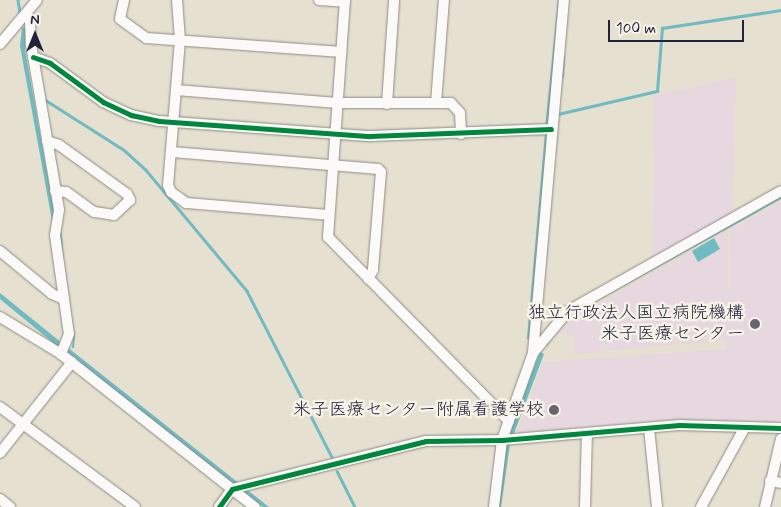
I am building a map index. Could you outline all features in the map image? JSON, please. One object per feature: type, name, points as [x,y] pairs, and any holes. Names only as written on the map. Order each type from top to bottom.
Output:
[{"type":"street","points":[[0,44],[37,0]]},
{"type":"street","points":[[124,0],[120,19],[146,38],[341,52]]},
{"type":"street","points":[[177,0],[180,40],[168,185],[181,201],[328,215]]},
{"type":"street","points":[[319,0],[345,1],[328,215],[328,237],[509,421]]},
{"type":"street","points":[[387,104],[394,0]]},
{"type":"street","points":[[436,103],[444,0]]},
{"type":"street","points":[[494,507],[502,440],[533,353],[551,129],[564,0]]},
{"type":"street","points":[[26,15],[30,20],[33,57],[55,191],[64,299],[69,334],[62,354]]},
{"type":"street","points":[[33,57],[50,63],[103,102],[143,118],[334,134],[397,136],[551,129]]},
{"type":"street","points":[[176,90],[337,103],[436,103],[455,106],[460,113],[461,134]]},
{"type":"street","points":[[47,141],[59,145],[128,194],[130,200],[114,215],[94,212],[66,192],[55,191]]},
{"type":"street","points":[[172,152],[378,169],[381,172],[373,270],[368,278]]},
{"type":"street","points":[[533,353],[568,311],[781,191]]},
{"type":"street","points":[[0,251],[52,294],[64,299]]},
{"type":"street","points":[[0,317],[62,354],[255,507]]},
{"type":"street","points":[[0,453],[72,362]]},
{"type":"street","points":[[0,407],[24,422],[136,507]]},
{"type":"street","points":[[219,507],[232,489],[426,442],[502,440],[679,425],[781,428]]},
{"type":"street","points":[[701,507],[745,427]]},
{"type":"street","points":[[649,428],[657,507]]},
{"type":"street","points":[[586,507],[587,432]]},
{"type":"street","points":[[764,507],[776,482],[781,439]]},
{"type":"street","points":[[0,500],[10,507]]},
{"type":"shaded area","name":"独立行政法人国立病院機構 米子医療センター","points":[[736,78],[732,218],[652,263],[655,95]]},
{"type":"shaded area","name":"独立行政法人国立病院機構 米子医療センター","points":[[781,201],[781,422],[673,419],[518,433],[543,362],[726,349],[731,231],[727,224],[732,221],[737,227]]},
{"type":"shaded area","points":[[728,230],[727,340],[574,354],[573,336],[559,334],[568,321]]},
{"type":"water","points":[[22,27],[26,28],[25,50],[56,222],[62,234],[65,280],[75,336],[74,348],[72,348],[73,335],[20,46]]},
{"type":"water","points":[[781,193],[781,199],[575,313],[555,333],[547,346],[544,344],[560,321]]},
{"type":"water","points":[[714,238],[720,249],[698,262],[692,251]]},
{"type":"water","points":[[0,293],[269,507],[263,507],[46,337],[0,299]]},
{"type":"water","points":[[540,352],[544,354],[510,444],[501,507],[497,507],[509,431]]},
{"type":"waterway","points":[[18,0],[20,12]]},
{"type":"waterway","points":[[546,128],[559,1]]},
{"type":"waterway","points":[[558,114],[657,91],[662,28],[781,10]]},
{"type":"waterway","points":[[562,77],[563,58]]},
{"type":"waterway","points":[[44,99],[124,150],[146,170],[247,291],[332,457]]},
{"type":"waterway","points":[[528,338],[546,133]]},
{"type":"waterway","points":[[337,471],[355,507]]},
{"type":"cycle path","points":[[33,57],[50,63],[103,102],[131,115],[159,121],[370,136],[551,129]]},
{"type":"cycle path","points":[[219,507],[232,489],[426,441],[502,440],[679,425],[781,428]]},
{"type":"place","name":"独立行政法人国立病院機構 米子医療センター","points":[[755,324]]},
{"type":"place","name":"米子医療センター附属看護学校","points":[[554,410]]}]
